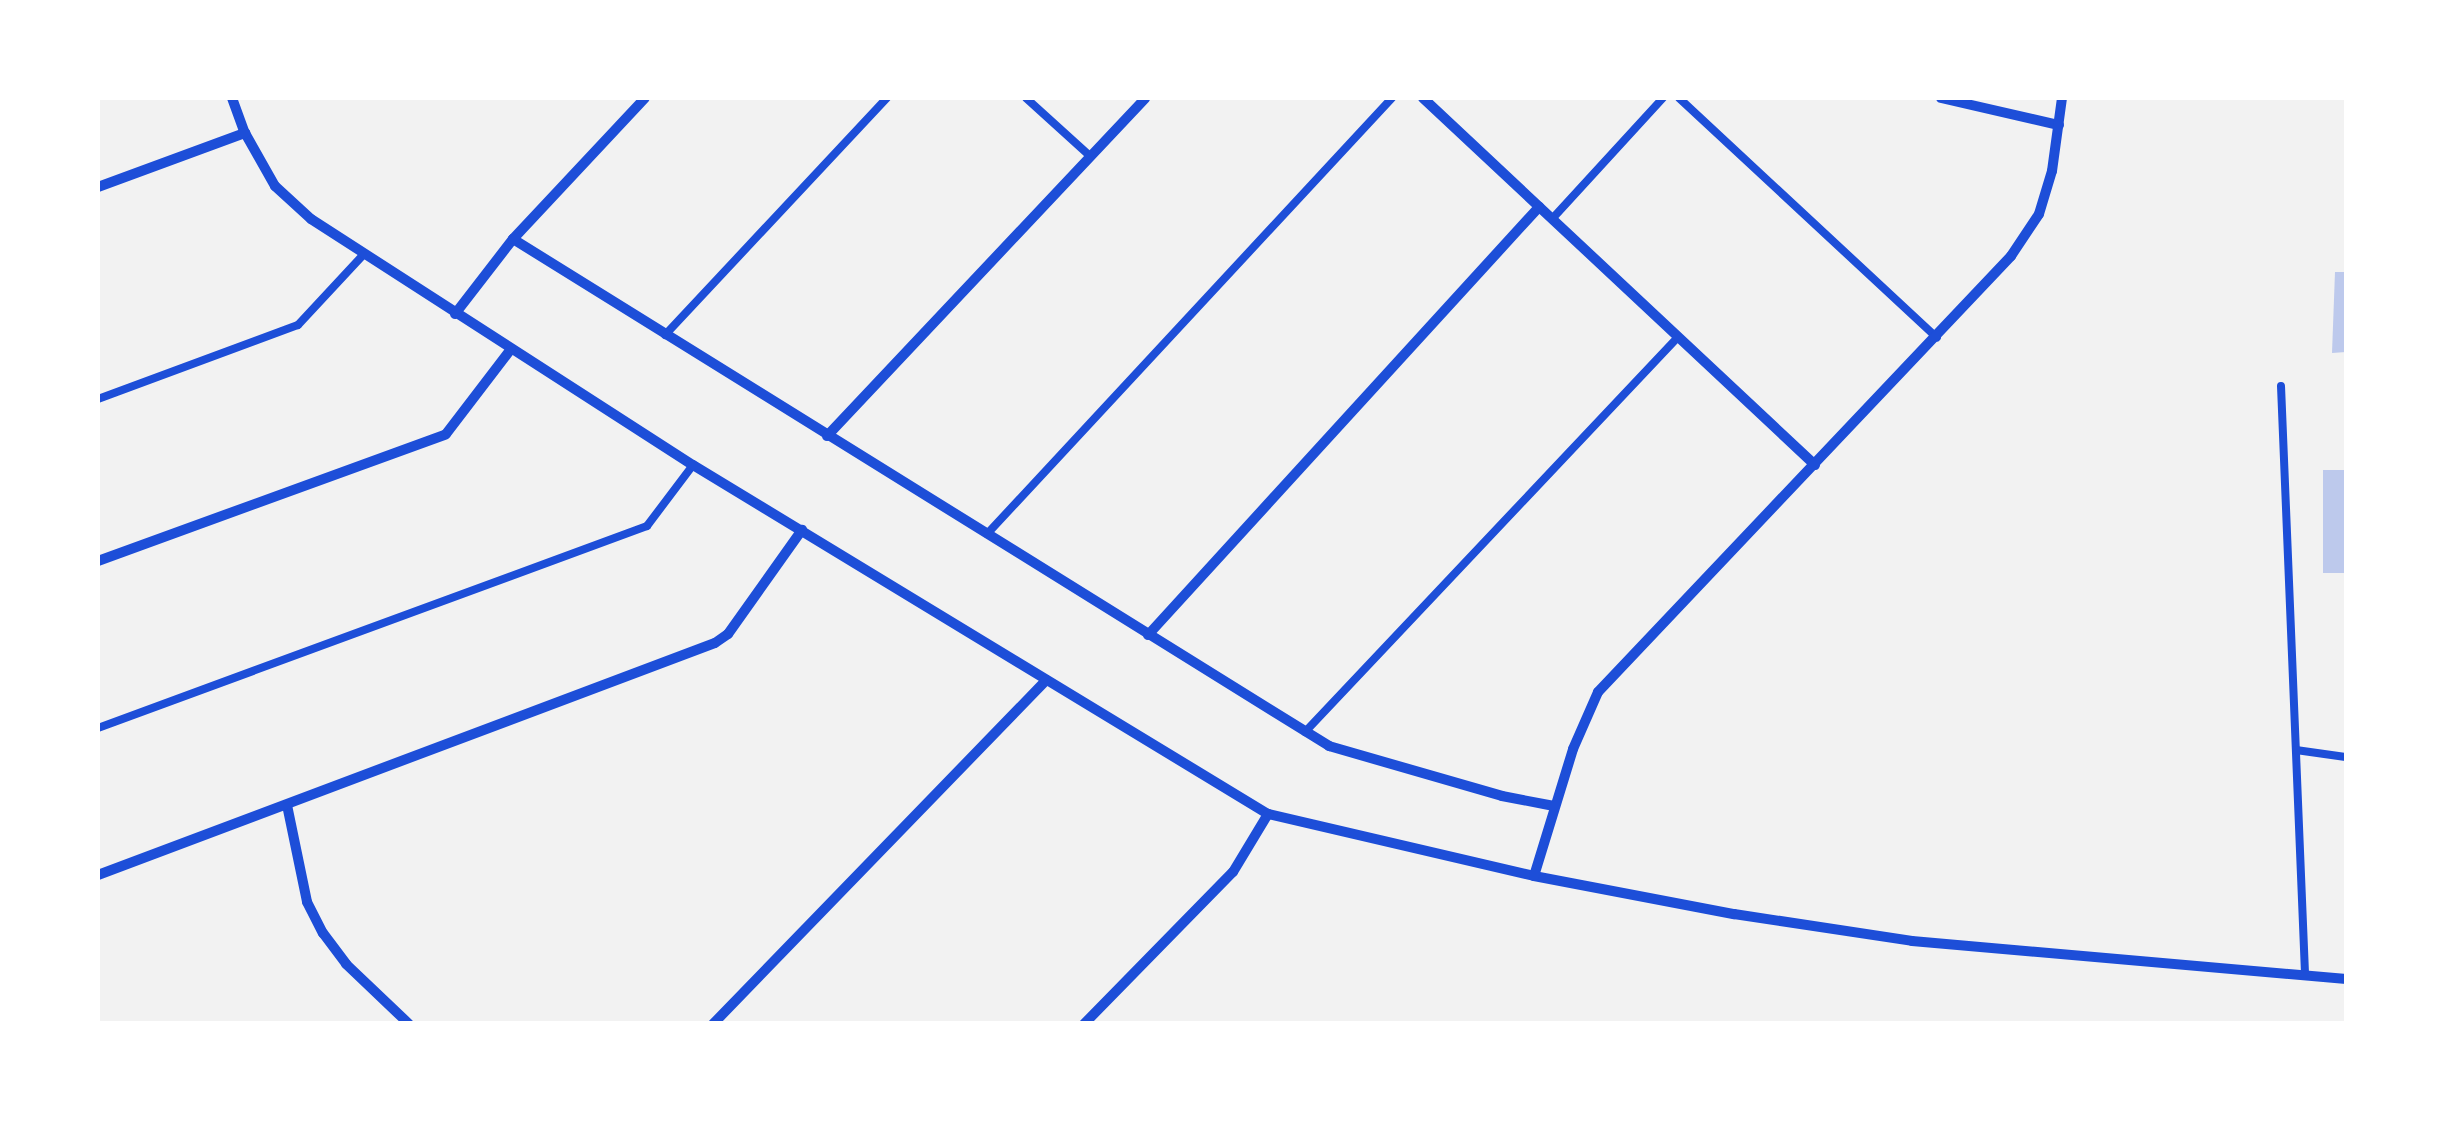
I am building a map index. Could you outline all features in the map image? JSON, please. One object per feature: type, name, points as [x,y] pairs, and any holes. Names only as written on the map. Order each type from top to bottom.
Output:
[{"type":"street","points":[[232,98],[245,133],[275,186],[311,219],[363,255],[693,465],[1268,814],[1534,876],[1734,914],[1912,941],[2346,979]]},
{"type":"street","points":[[456,314],[512,239],[645,98]]},
{"type":"street","points":[[827,436],[1145,98]]},
{"type":"street","points":[[1423,98],[1815,466]]},
{"type":"street","points":[[1940,98],[2060,125]]},
{"type":"street","points":[[1534,876],[1583,719],[1598,692],[2011,256],[2039,214],[2060,125],[2062,98]]},
{"type":"street","points":[[98,187],[245,133]]},
{"type":"street","points":[[1148,635],[1539,207]]},
{"type":"street","points":[[512,239],[1304,732],[1357,756],[1554,806]]},
{"type":"street","points":[[98,562],[446,434],[511,349]]},
{"type":"street","points":[[98,875],[715,643],[728,634],[802,530]]},
{"type":"street","points":[[713,1024],[1046,680]]},
{"type":"street","points":[[288,805],[306,902],[323,933],[346,964],[409,1024]]},
{"type":"street","points":[[1084,1024],[1233,872],[1268,814]]},
{"type":"lane","points":[[665,335],[887,98]]},
{"type":"lane","points":[[1026,98],[1090,156]]},
{"type":"lane","points":[[986,535],[1392,98]]},
{"type":"lane","points":[[1552,219],[1663,98]]},
{"type":"lane","points":[[1679,98],[1937,338]]},
{"type":"lane","points":[[98,398],[298,325],[363,255]]},
{"type":"lane","points":[[1304,732],[1678,337]]},
{"type":"lane","points":[[2280,386],[2306,974]]},
{"type":"lane","points":[[98,728],[648,526],[693,465]]},
{"type":"lane","points":[[2296,750],[2346,757]]},
{"type":"building","points":[[2335,272],[2346,272],[2346,352],[2332,353]]},
{"type":"building","points":[[2323,470],[2346,470],[2346,573],[2323,573]]}]
